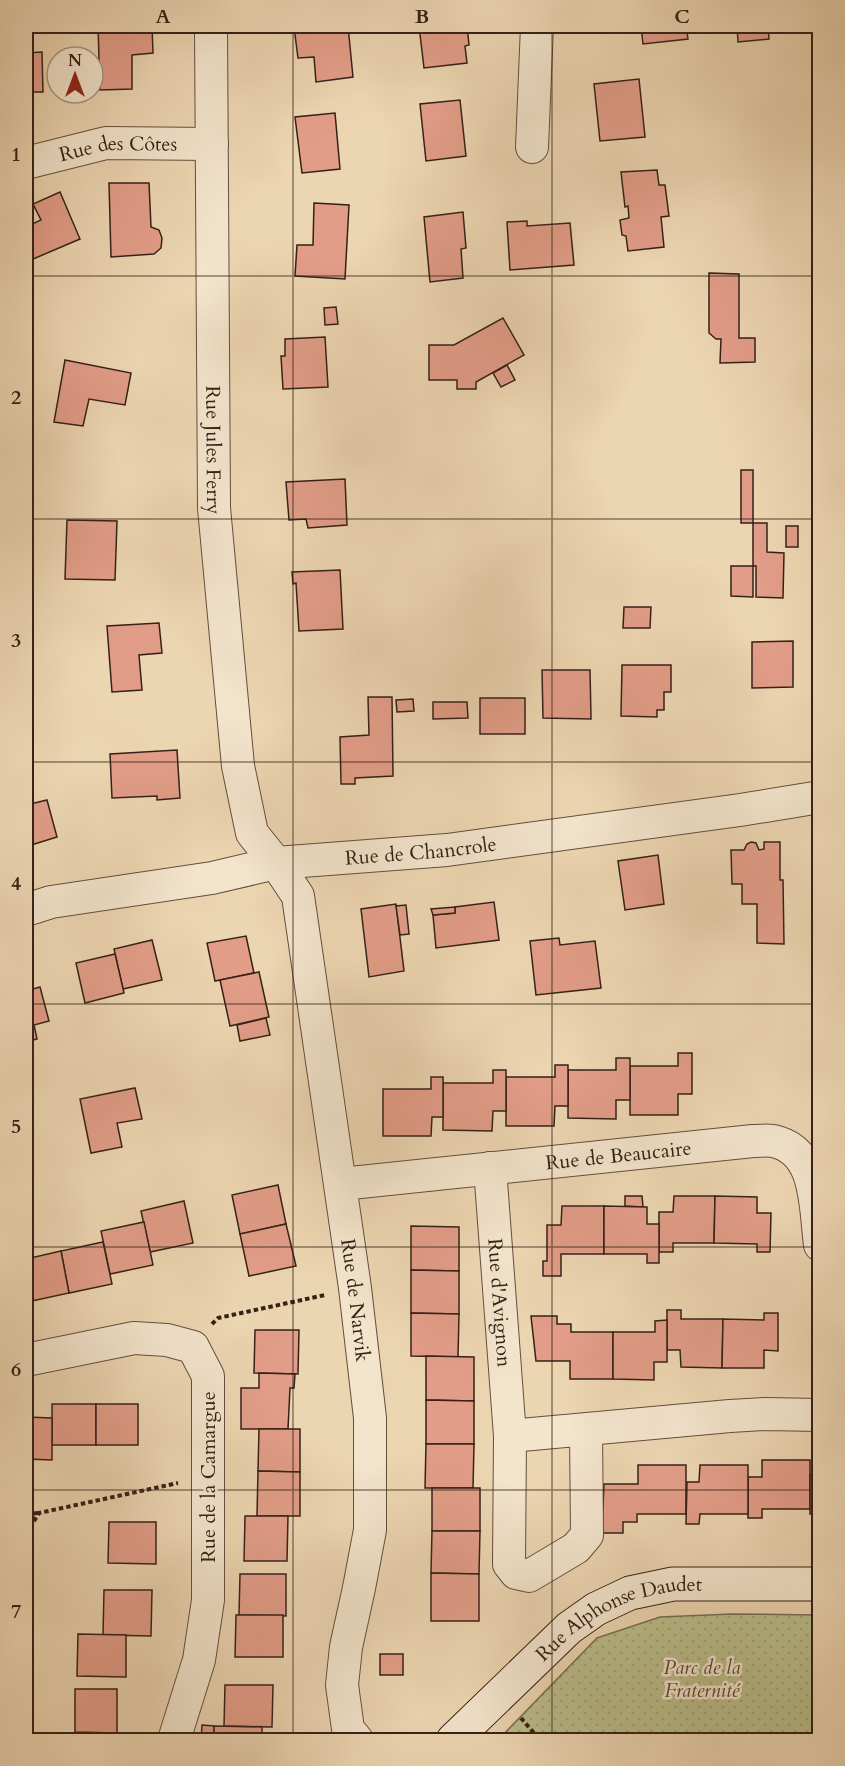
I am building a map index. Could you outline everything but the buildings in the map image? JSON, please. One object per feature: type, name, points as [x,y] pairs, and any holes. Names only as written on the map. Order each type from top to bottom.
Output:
[{"type":"street","name":"Rue Jules Ferry","points":[[211,26],[214,508],[238,766],[252,833],[276,863]]},
{"type":"street","points":[[532,147],[537,26]]},
{"type":"street","name":"Rue des Côtes","points":[[26,163],[106,143],[212,144]]},
{"type":"street","name":"Rue de Chancrole","points":[[26,910],[51,902],[212,878],[276,863],[447,850],[819,797]]},
{"type":"street","name":"Rue de Narvik","points":[[276,863],[298,896],[341,1184],[370,1418],[370,1530],[346,1647],[342,1685],[348,1729],[357,1740]]},
{"type":"street","name":"Rue de Beaucaire","points":[[341,1184],[742,1142],[773,1142],[789,1147],[800,1156],[808,1168],[819,1245]]},
{"type":"street","name":"Rue d'Avignon","points":[[490,1168],[510,1436],[509,1564],[516,1574],[529,1576],[576,1548],[587,1535],[586,1431]]},
{"type":"street","points":[[26,1360],[134,1338],[166,1340],[193,1347]]},
{"type":"street","name":"Rue de la Camargue","points":[[174,1740],[199,1660],[208,1600],[208,1376],[193,1347]]},
{"type":"street","points":[[510,1436],[586,1431],[730,1416],[819,1414]]},
{"type":"street","name":"Rue Alphonse Daudet","points":[[453,1740],[569,1628],[596,1609],[630,1593],[673,1584],[819,1584]]},
{"type":"path","points":[[193,1347],[218,1318],[355,1288]]},
{"type":"path","points":[[26,1514],[208,1476]]},
{"type":"path","points":[[26,1534],[39,1513]]},
{"type":"green space","name":"Parc de la Fraternité","points":[[732,1614],[819,1615],[819,1740],[498,1740],[597,1638],[660,1617]]}]
